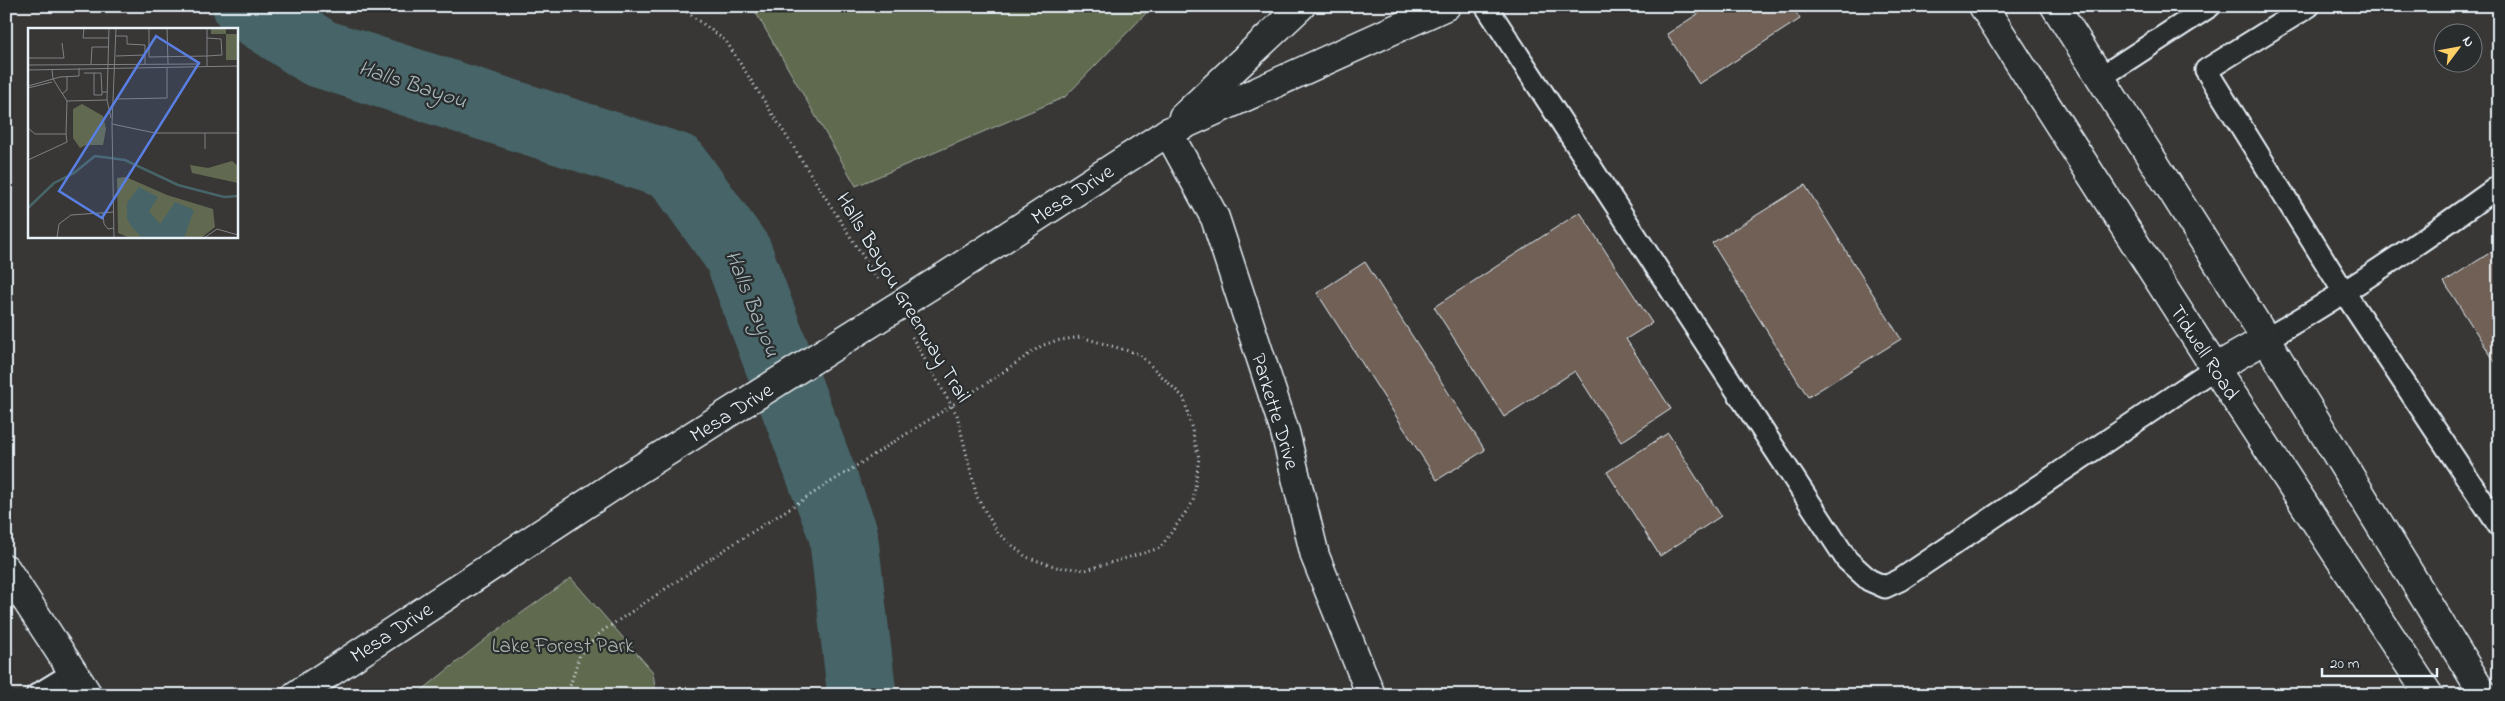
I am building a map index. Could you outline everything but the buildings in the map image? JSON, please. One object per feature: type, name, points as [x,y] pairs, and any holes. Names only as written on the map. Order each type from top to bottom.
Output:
[{"type":"main road","name":"Mesa Drive","points":[[1168,132],[1301,6]]},
{"type":"main road","name":"Mesa Drive","points":[[296,695],[627,477],[944,277],[1168,132],[1446,6]]},
{"type":"main road","name":"Tidwell Road","points":[[1984,6],[2215,368],[2429,695]]},
{"type":"main road","points":[[2056,6],[2266,339],[2484,695]]},
{"type":"main road","name":"Parkette Drive","points":[[1168,132],[1215,218],[1285,432],[1314,556],[1371,695]]},
{"type":"main road","points":[[2215,368],[2266,339]]},
{"type":"main road","points":[[6,569],[88,695]]},
{"type":"lane","points":[[1486,6],[1847,560],[1869,580],[1885,587],[1900,580],[2215,368]]},
{"type":"lane","points":[[2309,6],[2206,70],[2344,292],[2499,526]]},
{"type":"lane","points":[[2101,77],[2202,8]]},
{"type":"lane","points":[[2266,339],[2344,292],[2439,230],[2499,186]]},
{"type":"lane","points":[[38,695],[73,672]]},
{"type":"path","name":"Halls Bayou Greenway Trail","points":[[679,6],[726,41],[881,285]]},
{"type":"path","name":"Halls Bayou Greenway Trail","points":[[573,695],[570,686],[580,654],[601,632],[713,557],[952,406],[1041,346],[1055,340],[1080,338],[1139,354],[1184,398],[1200,458],[1193,502],[1160,548],[1086,570],[1057,567],[1026,558],[998,533],[976,497],[957,415],[952,406],[911,336]]},
{"type":"green space","points":[[752,6],[1153,6],[1065,97],[856,186]]},
{"type":"green space","name":"Lake Forest Park","points":[[571,578],[653,672],[656,695],[416,695],[492,634]]},
{"type":"waterway","name":"Halls Bayou","points":[[247,6],[319,53],[676,167],[738,254],[843,533],[862,695]]}]
